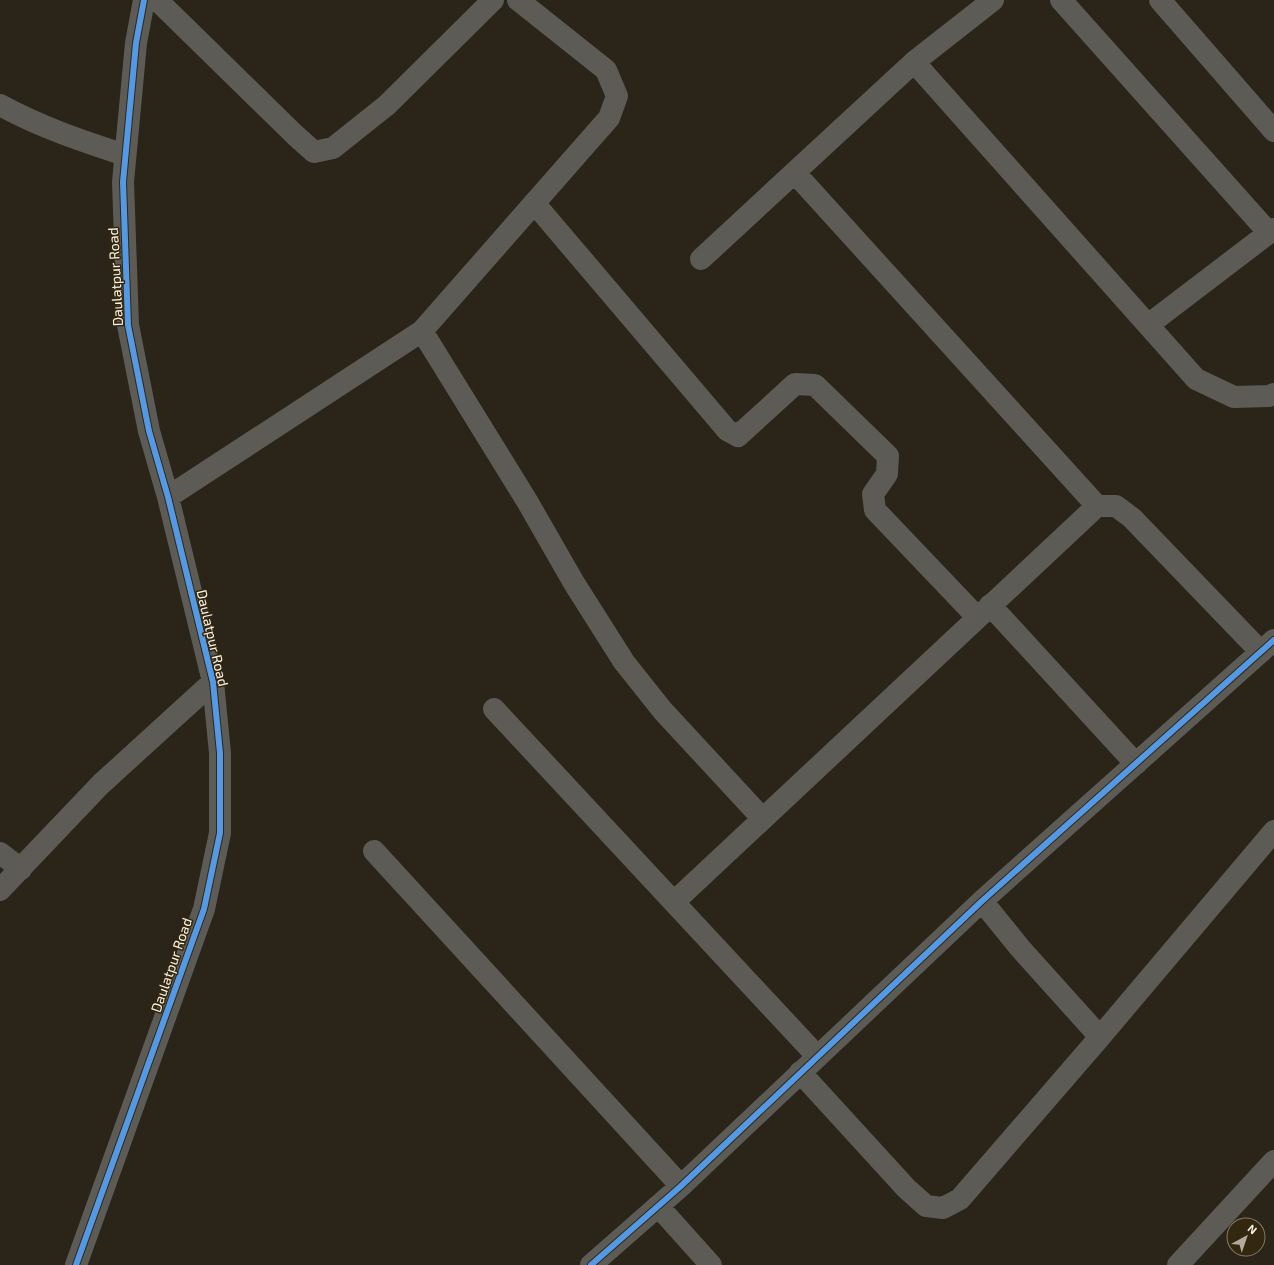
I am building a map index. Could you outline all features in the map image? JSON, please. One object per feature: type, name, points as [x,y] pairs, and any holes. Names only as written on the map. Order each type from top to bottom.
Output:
[{"type":"street","name":"Daulatpur Road","points":[[76,1265],[204,909],[220,833],[220,753],[213,682],[168,497],[149,431],[128,325],[123,182],[136,43],[144,0]]},
{"type":"street","points":[[157,0],[314,152],[333,148],[387,105],[492,0]]},
{"type":"street","points":[[168,497],[422,331],[609,118],[617,96],[606,70],[518,0]]},
{"type":"street","points":[[701,259],[914,62],[992,0]]},
{"type":"street","points":[[1061,0],[1271,231],[1148,325]]},
{"type":"street","points":[[1160,0],[1274,131]]},
{"type":"street","points":[[914,62],[1196,379],[1234,398],[1269,396],[1274,394]]},
{"type":"street","points":[[0,105],[61,134],[125,155]]},
{"type":"street","points":[[795,173],[1097,506]]},
{"type":"street","points":[[535,204],[727,430],[738,436],[795,384],[816,385],[888,456],[887,474],[873,494],[874,510],[984,611],[1136,764]]},
{"type":"street","points":[[422,331],[527,501],[574,584],[624,662],[663,711],[763,819]]},
{"type":"street","points":[[591,1265],[681,1186],[982,901],[1268,646],[1132,518],[1116,506],[1097,506],[674,902]]},
{"type":"street","points":[[0,890],[21,870],[106,779],[213,682]]},
{"type":"street","points":[[494,709],[817,1056]]},
{"type":"street","points":[[800,1072],[906,1188],[926,1206],[943,1208],[960,1199],[1100,1037],[1274,831]]},
{"type":"street","points":[[374,851],[681,1186]]},
{"type":"street","points":[[0,853],[21,870]]},
{"type":"street","points":[[982,901],[1020,948],[1100,1037]]},
{"type":"street","points":[[1178,1265],[1274,1161]]},
{"type":"street","points":[[658,1206],[711,1265]]},
{"type":"cycle path","points":[[76,1265],[204,909],[220,833],[220,753],[213,682],[168,497],[149,431],[128,325],[123,182],[136,43],[144,0]]},
{"type":"cycle path","points":[[591,1265],[681,1186],[982,901],[1274,640]]}]
